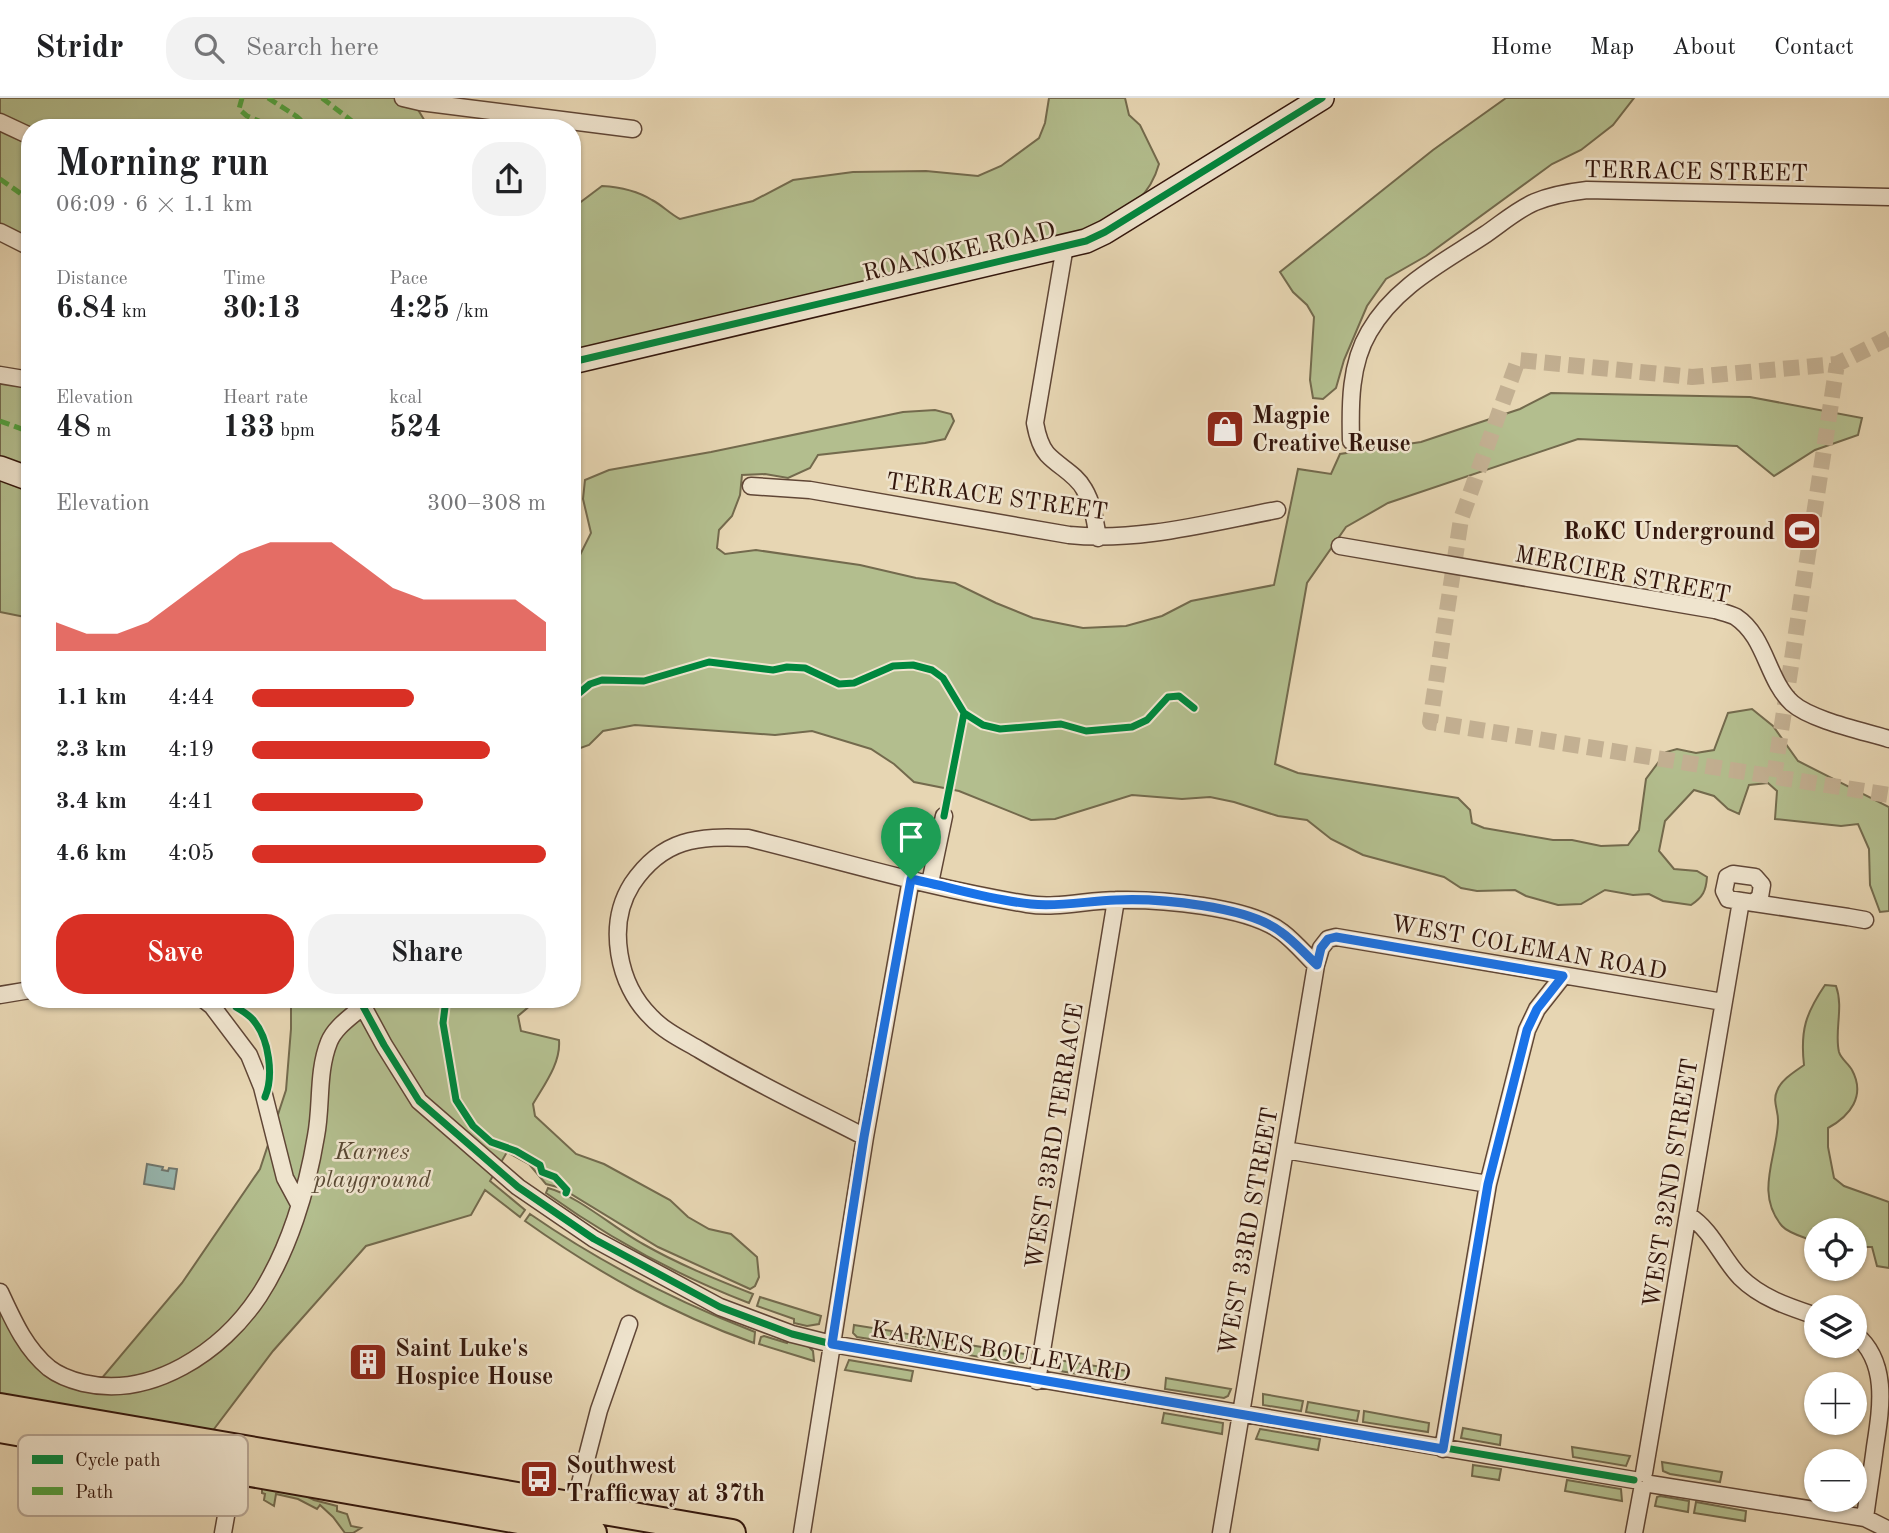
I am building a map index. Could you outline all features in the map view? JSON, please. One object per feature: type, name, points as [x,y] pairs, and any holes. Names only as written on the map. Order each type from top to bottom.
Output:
[{"type":"main road","points":[[0,1407],[137,1435]]},
{"type":"main road","points":[[0,1429],[33,1435]]},
{"type":"main road","points":[[248,1458],[563,1522],[593,1533]]},
{"type":"main road","points":[[248,1473],[563,1522],[732,1533]]},
{"type":"street","points":[[403,98],[474,104],[569,119]]},
{"type":"street","name":"ROANOKE ROAD","points":[[581,360],[1086,241],[1105,232],[1322,98]]},
{"type":"street","points":[[581,121],[633,129]]},
{"type":"street","points":[[0,122],[21,132]]},
{"type":"street","name":"TERRACE STREET","points":[[1350,441],[1350,402],[1357,360],[1368,333],[1388,303],[1413,282],[1534,202],[1559,194],[1587,190],[1889,197]]},
{"type":"street","points":[[0,232],[21,242]]},
{"type":"street","points":[[1065,246],[1035,423],[1039,440],[1047,454],[1084,488],[1093,510],[1098,538]]},
{"type":"street","points":[[0,375],[21,378]]},
{"type":"street","points":[[0,468],[21,476]]},
{"type":"street","name":"TERRACE STREET","points":[[751,486],[810,490],[1098,538],[1144,535],[1277,510]]},
{"type":"street","name":"MERCIER STREET","points":[[1340,546],[1712,610],[1736,617],[1754,637],[1774,678],[1793,704],[1813,715],[1889,739]]},
{"type":"street","points":[[930,883],[944,816]]},
{"type":"street","points":[[864,1137],[745,1077],[668,1031],[651,1017],[633,995],[622,969],[618,943],[620,916],[631,887],[650,862],[676,845],[709,837],[748,838],[989,898],[1032,905],[1116,900],[1168,901],[1252,916],[1280,931],[1317,965]]},
{"type":"street","points":[[802,1533],[864,1137],[911,879]]},
{"type":"street","name":"WEST 33RD TERRACE","points":[[1037,1381],[1116,900]]},
{"type":"street","name":"WEST 32ND STREET","points":[[1634,1533],[1723,1002],[1747,902],[1865,920]]},
{"type":"street","name":"WEST COLEMAN ROAD","points":[[1328,939],[1336,937],[1723,1002]]},
{"type":"street","name":"WEST 33RD STREET","points":[[1221,1533],[1317,965],[1321,948],[1328,939]]},
{"type":"street","points":[[1443,1449],[1488,1184],[1527,1030],[1537,1009],[1563,976]]},
{"type":"street","points":[[0,995],[21,992]]},
{"type":"street","points":[[214,1008],[249,1055],[262,1087],[285,1178],[299,1204]]},
{"type":"street","points":[[0,1292],[24,1342],[50,1368],[70,1379],[93,1385],[120,1386],[164,1376],[219,1342],[240,1321],[274,1269],[299,1204],[316,1135],[322,1068],[330,1039],[356,1008]]},
{"type":"street","name":"KARNES BOULEVARD","points":[[364,1008],[419,1101],[518,1187],[594,1239],[720,1307],[792,1334],[832,1344],[1037,1381],[1864,1518],[1889,1530]]},
{"type":"street","points":[[1285,1150],[1488,1184]]},
{"type":"street","points":[[1688,1215],[1701,1223],[1740,1276],[1759,1292],[1780,1304],[1804,1312]]},
{"type":"street","points":[[563,1522],[578,1491],[599,1410],[629,1324]]},
{"type":"street","points":[[1864,1518],[1882,1400],[1881,1377],[1873,1355],[1867,1348]]},
{"type":"green space","points":[[0,98],[411,98],[424,119],[21,119],[21,237],[0,226]]},
{"type":"green space","points":[[1049,98],[1125,98],[1129,115],[1140,125],[1159,164],[1154,178],[1139,199],[1084,233],[581,350],[581,202],[602,186],[622,188],[640,194],[680,219],[753,201],[793,180],[853,172],[926,171],[978,176],[1001,166],[1039,138],[1045,123]]},
{"type":"green space","points":[[1506,98],[1634,98],[1613,125],[1581,150],[1552,164],[1426,256],[1386,279],[1367,306],[1344,360],[1336,388],[1323,399],[1313,398],[1310,380],[1314,317],[1280,272],[1433,150]]},
{"type":"green space","points":[[0,381],[21,385],[21,616],[0,612]]},
{"type":"green space","points":[[1551,393],[1750,397],[1862,418],[1858,435],[1815,450],[1774,476],[1737,446],[1578,439],[1388,503],[1346,527],[1307,583],[1275,764],[1298,773],[1458,798],[1470,810],[1472,823],[1484,828],[1601,846],[1628,845],[1639,830],[1646,779],[1666,752],[1677,749],[1696,753],[1714,750],[1728,713],[1752,709],[1773,726],[1798,761],[1889,807],[1889,911],[1880,912],[1870,885],[1869,849],[1858,824],[1841,826],[1775,819],[1777,791],[1768,783],[1749,785],[1739,814],[1728,809],[1714,796],[1694,790],[1665,821],[1659,851],[1674,869],[1697,871],[1707,877],[1703,893],[1691,905],[1663,901],[1649,894],[1633,895],[1605,890],[1581,904],[1558,905],[1515,890],[1477,891],[1461,888],[1444,877],[1363,855],[1331,839],[1307,820],[1278,816],[1210,797],[1182,799],[1132,795],[1055,819],[1031,820],[959,791],[914,782],[894,764],[871,749],[812,731],[775,735],[635,725],[603,731],[589,745],[581,748],[581,553],[591,533],[583,499],[585,480],[609,470],[903,412],[935,410],[951,414],[954,421],[945,439],[818,455],[810,468],[788,478],[765,474],[742,475],[740,495],[732,516],[719,530],[717,548],[725,554],[756,550],[860,565],[916,578],[955,583],[1033,618],[1083,628],[1126,626],[1162,616],[1191,601],[1274,585],[1298,469],[1331,474],[1340,454],[1421,442],[1520,409]]},
{"type":"green space","points":[[1825,985],[1836,986],[1839,1003],[1839,1052],[1852,1070],[1857,1088],[1854,1104],[1849,1111],[1828,1128],[1828,1147],[1834,1178],[1844,1186],[1889,1202],[1889,1268],[1877,1266],[1872,1247],[1867,1247],[1867,1218],[1804,1218],[1804,1237],[1782,1226],[1770,1201],[1769,1176],[1778,1123],[1776,1095],[1785,1080],[1804,1065],[1804,1032],[1813,1004]]},
{"type":"green space","name":"Karnes playground","points":[[291,1008],[527,1008],[518,1016],[521,1031],[559,1040],[551,1074],[533,1104],[535,1116],[576,1154],[604,1164],[670,1200],[688,1217],[709,1229],[731,1234],[757,1257],[759,1277],[755,1286],[750,1289],[658,1247],[561,1188],[546,1184],[529,1164],[507,1152],[490,1181],[525,1210],[520,1217],[485,1190],[471,1215],[366,1246],[273,1351],[211,1433],[0,1394],[0,1309],[47,1373],[102,1378],[182,1283],[260,1169],[286,1090]]},
{"type":"green space","points":[[548,1188],[571,1198],[656,1251],[753,1294],[749,1303],[669,1268],[619,1240],[546,1193]]},
{"type":"green space","points":[[530,1214],[639,1280],[755,1332],[754,1343],[693,1319],[607,1275],[525,1221]]},
{"type":"green space","points":[[760,1297],[821,1316],[819,1324],[807,1326],[794,1323],[794,1319],[757,1306]]},
{"type":"green space","points":[[854,1325],[892,1331],[890,1340],[888,1342],[857,1337],[853,1333]]},
{"type":"green space","points":[[897,1332],[951,1342],[950,1350],[947,1352],[897,1343]]},
{"type":"green space","points":[[764,1336],[787,1343],[789,1340],[805,1343],[813,1351],[814,1361],[759,1344]]},
{"type":"green space","points":[[957,1343],[1025,1354],[1024,1363],[957,1353]]},
{"type":"green space","points":[[849,1360],[913,1371],[911,1381],[845,1370]]},
{"type":"green space","points":[[1058,1360],[1127,1371],[1125,1382],[1060,1371],[1057,1368]]},
{"type":"green space","points":[[1166,1378],[1231,1389],[1224,1398],[1165,1389]]},
{"type":"green space","points":[[1263,1394],[1303,1401],[1301,1411],[1263,1405]]},
{"type":"green space","points":[[1308,1402],[1359,1411],[1357,1421],[1306,1412]]},
{"type":"green space","points":[[1364,1411],[1429,1423],[1428,1432],[1363,1422]]},
{"type":"green space","points":[[1164,1413],[1223,1423],[1222,1434],[1162,1423]]},
{"type":"green space","points":[[1463,1428],[1501,1435],[1500,1445],[1461,1438]]},
{"type":"green space","points":[[1260,1429],[1320,1439],[1318,1450],[1256,1439]]},
{"type":"green space","points":[[1572,1447],[1630,1456],[1626,1466],[1573,1457]]},
{"type":"green space","points":[[1662,1462],[1722,1472],[1720,1482],[1670,1474],[1663,1471]]},
{"type":"green space","points":[[1473,1465],[1501,1469],[1499,1480],[1472,1476]]},
{"type":"green space","points":[[1567,1480],[1621,1489],[1622,1501],[1565,1491]]},
{"type":"green space","points":[[262,1487],[304,1495],[337,1506],[337,1511],[347,1514],[351,1526],[361,1528],[353,1533],[345,1533],[320,1505],[317,1509],[298,1499],[276,1494],[274,1506],[264,1500]]},
{"type":"green space","points":[[1657,1497],[1689,1501],[1688,1512],[1655,1506]]},
{"type":"green space","points":[[1696,1502],[1746,1511],[1745,1521],[1694,1513]]},
{"type":"water","points":[[147,1164],[163,1167],[162,1170],[168,1171],[169,1168],[177,1169],[174,1189],[144,1184]]},
{"type":"tunnel","points":[[1889,338],[1837,364],[1692,377],[1518,360],[1461,519],[1430,722],[1889,795]]},
{"type":"tunnel","points":[[1774,777],[1837,364]]},
{"type":"marked path","points":[[242,98],[239,109],[254,119]]},
{"type":"marked path","points":[[268,98],[300,119]]},
{"type":"marked path","points":[[322,98],[349,119]]},
{"type":"marked path","points":[[0,179],[21,194]]},
{"type":"marked path","points":[[0,421],[21,429]]},
{"type":"cycle path","points":[[581,360],[1086,241],[1105,232],[1322,98]]},
{"type":"cycle path","points":[[581,692],[590,684],[602,680],[644,681],[709,662],[773,670],[787,667],[805,668],[839,684],[854,683],[893,666],[913,665],[932,670],[943,678],[964,713],[983,725],[1000,729],[1061,724],[1086,731],[1132,727],[1147,720],[1168,697],[1179,696],[1194,708]]},
{"type":"cycle path","points":[[944,816],[964,713]]},
{"type":"cycle path","points":[[237,1008],[250,1017],[259,1029],[266,1047],[269,1079],[265,1097]]},
{"type":"cycle path","points":[[364,1008],[419,1101],[518,1187],[594,1239],[720,1307],[792,1334],[832,1344],[1634,1480]]},
{"type":"cycle path","points":[[445,1008],[443,1023],[456,1100],[473,1126],[491,1142],[516,1151],[540,1165],[542,1172],[555,1177],[567,1190],[566,1193]]},
{"type":"place","name":"Magpie Creative Reuse","points":[[1225,429]]},
{"type":"place","name":"RoKC Underground","points":[[1802,531]]},
{"type":"place","name":"Saint Luke's Hospice House","points":[[368,1362]]},
{"type":"place","name":"Southwest Trafficway at 37th","points":[[539,1479]]},
{"type":"route","points":[[911,879],[989,898],[1032,905],[1116,900],[1168,901],[1252,916],[1280,931],[1317,965],[1321,948],[1328,939],[1336,937],[1563,976],[1537,1009],[1527,1030],[1488,1184],[1443,1449],[832,1344],[864,1137],[911,879]]}]
